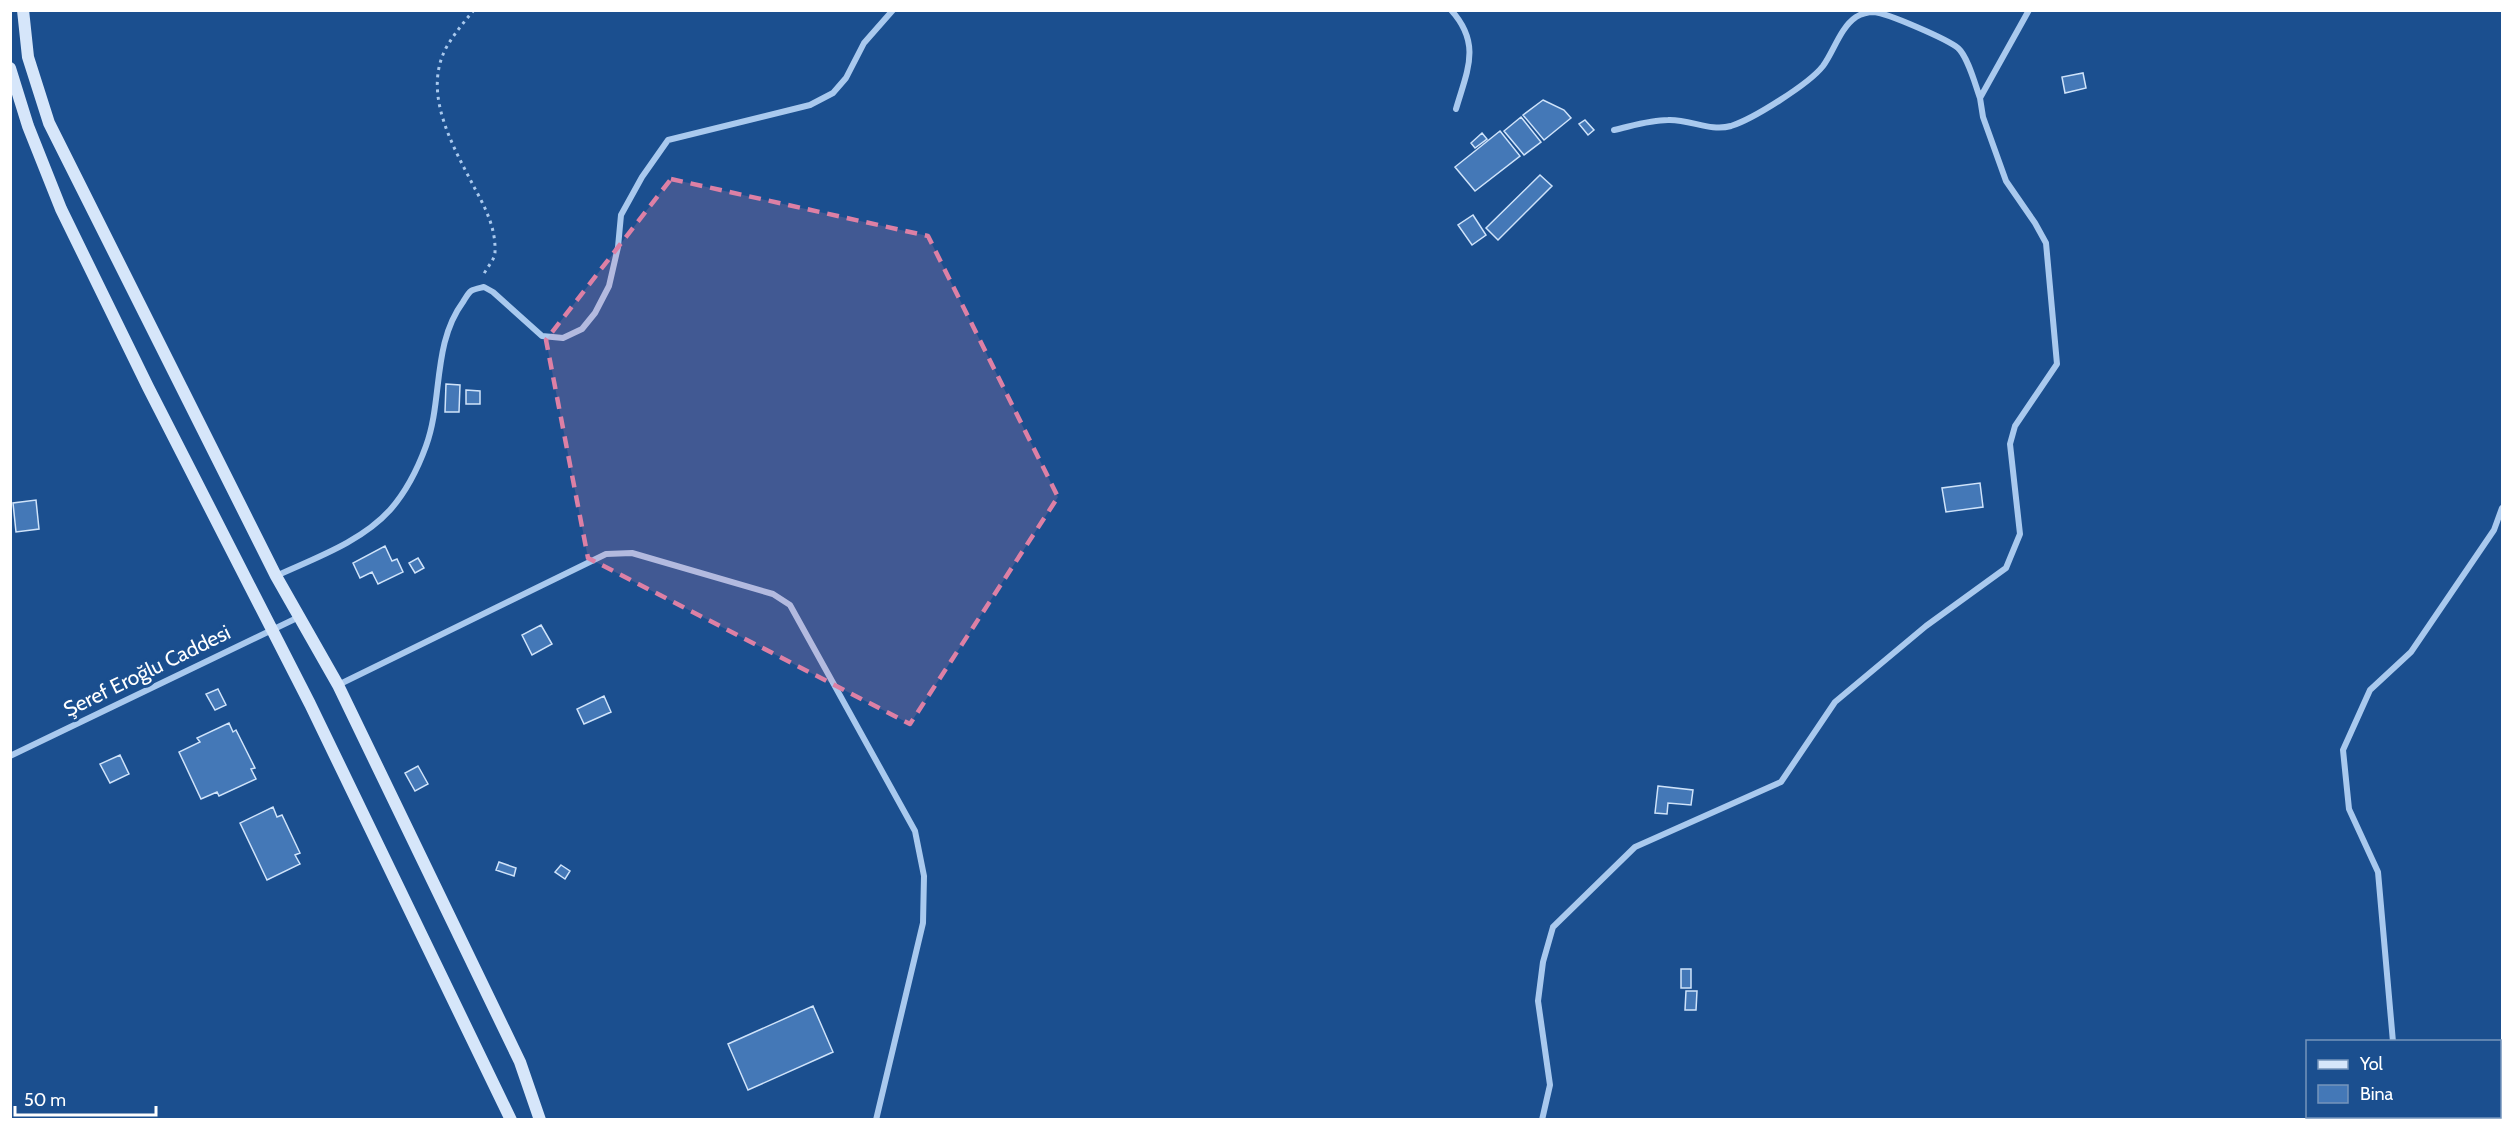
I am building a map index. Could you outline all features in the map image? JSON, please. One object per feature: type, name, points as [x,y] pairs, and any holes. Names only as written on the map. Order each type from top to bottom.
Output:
[{"type":"street","points":[[23,10],[28,57],[49,123],[276,576],[338,685],[520,1062],[540,1119]]},
{"type":"street","points":[[276,576],[338,547],[368,529],[390,510],[405,489],[426,447],[432,423],[441,354],[457,309],[470,292],[484,287],[505,302],[542,336],[563,338],[582,329],[595,313],[609,286],[618,247],[621,215],[642,177],[668,140],[810,105],[833,93],[846,78],[864,43],[893,10]]},
{"type":"street","points":[[1451,10],[1458,18],[1470,43],[1471,60],[1456,109]]},
{"type":"street","points":[[1980,98],[2029,10]]},
{"type":"street","points":[[1542,1119],[1550,1084],[1538,1001],[1543,962],[1553,927],[1635,848],[1781,782],[1835,702],[1926,627],[2006,568],[2020,534],[2010,444],[2015,426],[2057,364],[2046,243],[2006,181],[1983,117],[1980,98],[1959,48],[1876,12],[1866,13],[1856,17],[1838,40],[1822,67],[1807,81],[1770,106],[1731,126],[1712,128],[1667,119],[1614,130]]},
{"type":"street","points":[[10,68],[28,126],[61,208],[148,387],[272,629],[511,1119]]},
{"type":"street","points":[[2393,1040],[2378,872],[2349,809],[2343,750],[2370,690],[2410,652],[2494,531],[2502,508]]},
{"type":"street","points":[[338,685],[606,554],[632,553],[773,594],[790,605],[915,831],[924,876],[923,923],[876,1119]]},
{"type":"street","name":"Şeref Eroğlu Caddesi","points":[[10,756],[299,616]]},
{"type":"path","points":[[474,10],[445,49],[438,74],[437,92],[441,116],[487,210],[494,234],[495,255],[483,274],[484,287]]},
{"type":"highlighted area","points":[[671,179],[928,236],[1058,497],[910,724],[588,558],[546,340]]},
{"type":"building","points":[[2083,73],[2086,88],[2065,93],[2062,77]]},
{"type":"building","points":[[1543,100],[1564,110],[1571,118],[1544,140],[1523,115]]},
{"type":"building","points":[[1521,117],[1541,142],[1524,155],[1504,131]]},
{"type":"building","points":[[1585,120],[1594,130],[1588,135],[1579,124]]},
{"type":"building","points":[[1500,131],[1520,156],[1475,191],[1455,167]]},
{"type":"building","points":[[1482,133],[1487,139],[1475,148],[1471,143]]},
{"type":"building","points":[[1540,175],[1552,186],[1498,240],[1486,228]]},
{"type":"building","points":[[1473,215],[1486,235],[1472,245],[1458,225]]},
{"type":"building","points":[[446,384],[460,385],[459,412],[445,412]]},
{"type":"building","points":[[466,390],[480,391],[480,404],[466,404]]},
{"type":"building","points":[[1980,483],[1983,507],[1946,512],[1942,488]]},
{"type":"building","points":[[36,500],[39,529],[16,532],[13,503]]},
{"type":"building","points":[[385,546],[392,561],[397,559],[403,572],[378,584],[372,572],[360,578],[353,563]]},
{"type":"building","points":[[418,558],[424,568],[415,573],[409,563]]},
{"type":"building","points":[[541,625],[552,644],[532,655],[522,635]]},
{"type":"building","points":[[218,689],[226,705],[215,710],[206,694]]},
{"type":"building","points":[[604,696],[611,712],[584,724],[577,709]]},
{"type":"building","points":[[229,723],[233,732],[236,730],[255,768],[251,769],[256,779],[219,796],[217,792],[201,799],[179,752],[200,742],[197,738]]},
{"type":"building","points":[[120,755],[129,774],[110,783],[100,764]]},
{"type":"building","points":[[418,766],[428,784],[415,791],[405,773]]},
{"type":"building","points":[[1658,786],[1693,790],[1691,805],[1668,803],[1667,814],[1655,813]]},
{"type":"building","points":[[273,807],[277,817],[282,815],[300,853],[295,855],[300,864],[267,880],[240,823]]},
{"type":"building","points":[[499,862],[516,868],[514,876],[496,870]]},
{"type":"building","points":[[561,865],[570,871],[565,879],[555,872]]},
{"type":"building","points":[[1681,969],[1691,969],[1691,988],[1681,988]]},
{"type":"building","points":[[1686,991],[1697,991],[1696,1010],[1685,1010]]},
{"type":"building","points":[[813,1006],[833,1052],[748,1090],[728,1044]]}]
